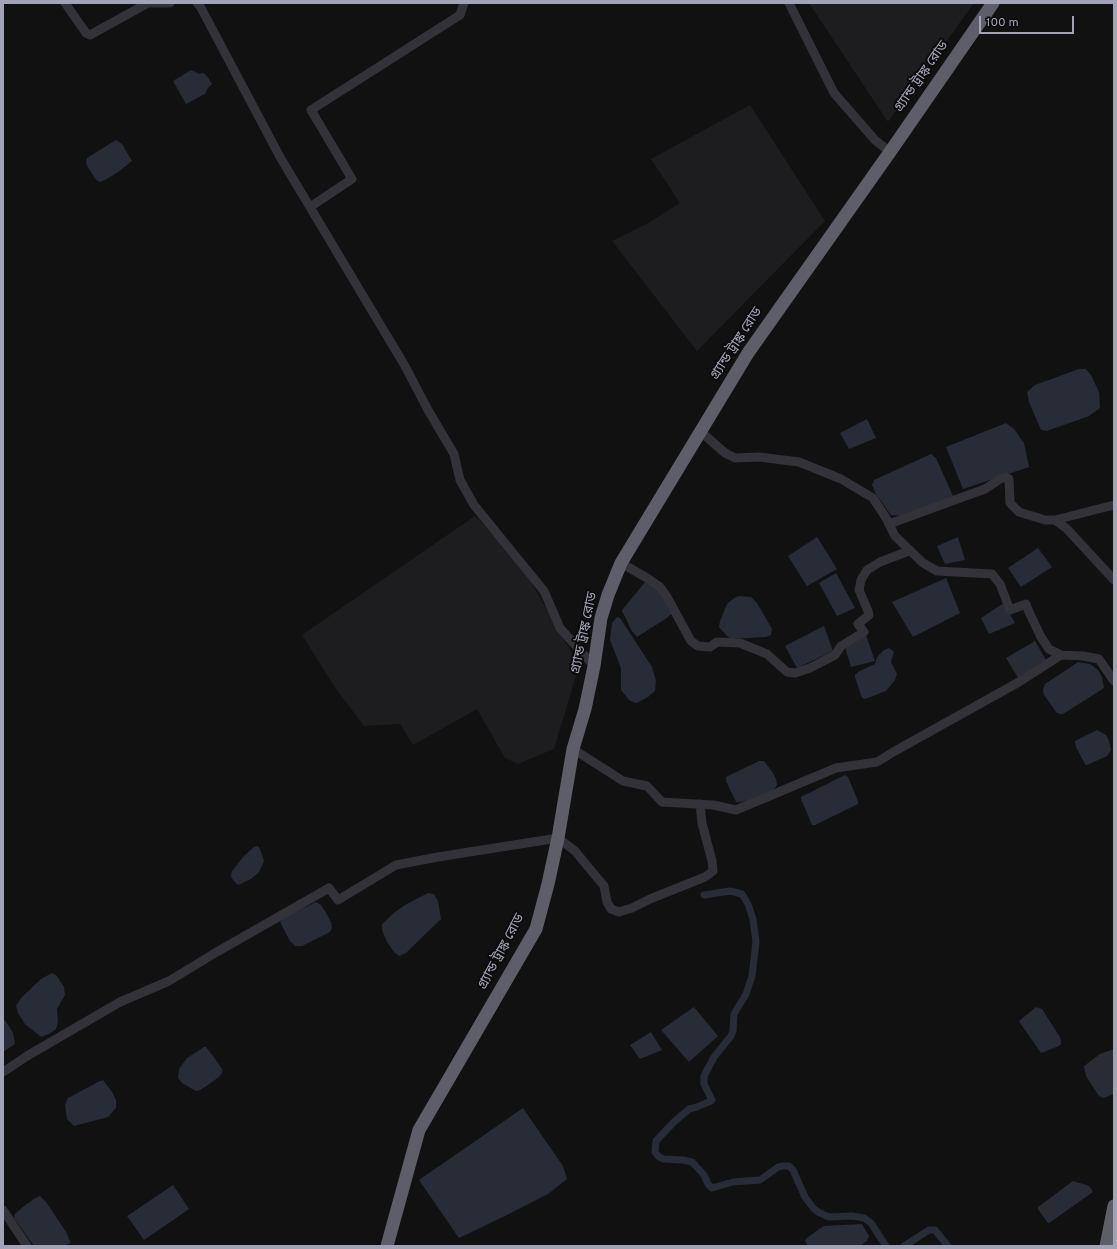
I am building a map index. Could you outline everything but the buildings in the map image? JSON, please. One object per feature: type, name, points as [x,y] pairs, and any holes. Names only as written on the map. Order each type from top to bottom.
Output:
[{"type":"highway","name":"গ্র্যান্ড ট্রাঙ্ক রোড","points":[[387,1246],[419,1130],[536,929],[558,838],[573,749],[585,709],[594,666],[601,618],[608,595],[621,563],[748,352],[890,152],[993,3]]},
{"type":"highway","points":[[1106,1246],[1114,1206]]},
{"type":"street","points":[[65,3],[86,33],[90,35],[148,4],[170,3]]},
{"type":"street","points":[[197,3],[204,13],[280,157],[401,359],[428,410],[454,454],[460,480],[474,505],[544,591],[560,628],[594,666]]},
{"type":"street","points":[[310,207],[352,179],[311,110],[460,15],[464,3]]},
{"type":"street","points":[[789,3],[834,93],[875,140],[890,152]]},
{"type":"street","points":[[701,432],[725,453],[735,458],[759,457],[798,462],[841,479],[873,498],[895,536],[923,563],[937,571],[992,574],[1000,584],[1010,610],[1026,604],[1041,637],[1049,649],[1061,655],[1082,656],[1099,659],[1114,681]]},
{"type":"street","points":[[889,524],[985,490],[1000,479],[1006,477],[1009,479],[1010,503],[1019,512],[1045,520],[1055,520],[1114,504]]},
{"type":"street","points":[[1055,520],[1067,529],[1114,580]]},
{"type":"street","points":[[621,563],[660,587],[691,641],[698,646],[710,646],[717,642],[740,643],[767,654],[787,672],[795,673],[810,668],[835,655],[841,646],[864,632],[858,624],[869,615],[859,590],[861,580],[867,570],[880,562],[909,551]]},
{"type":"street","points":[[573,749],[623,781],[647,786],[662,802],[714,805],[736,810],[836,768],[877,762],[1018,682],[1061,655]]},
{"type":"street","points":[[3,1072],[120,1002],[169,980],[329,888],[338,900],[396,865],[558,838],[575,851],[604,886],[611,909],[619,912],[632,908],[705,876],[713,871],[712,861],[702,823],[700,804]]},
{"type":"street","points":[[3,1210],[27,1246]]},
{"type":"shaded area","points":[[809,3],[974,3],[888,122]]},
{"type":"shaded area","points":[[191,70],[199,74],[203,73],[212,84],[205,94],[186,104],[173,81]]},
{"type":"shaded area","points":[[750,105],[825,221],[697,351],[612,241],[650,222],[680,203],[651,159]]},
{"type":"shaded area","points":[[116,140],[122,144],[132,161],[118,172],[100,182],[96,180],[87,166],[87,158]]},
{"type":"shaded area","points":[[1079,369],[1086,369],[1091,375],[1099,392],[1100,408],[1089,416],[1047,431],[1041,430],[1029,402],[1027,392],[1035,385]]},
{"type":"shaded area","points":[[867,419],[876,438],[849,449],[840,433]]},
{"type":"shaded area","points":[[1006,423],[1014,429],[1024,443],[1029,467],[963,489],[946,447]]},
{"type":"shaded area","points":[[931,454],[936,458],[953,496],[949,499],[904,516],[891,515],[876,494],[872,485],[874,480]]},
{"type":"shaded area","points":[[475,516],[502,543],[528,576],[579,666],[554,749],[518,764],[505,758],[477,709],[413,745],[400,724],[364,726],[336,689],[302,635]]},
{"type":"shaded area","points":[[817,537],[837,569],[807,586],[788,556]]},
{"type":"shaded area","points":[[958,537],[965,560],[945,564],[937,546]]},
{"type":"shaded area","points":[[1038,548],[1052,567],[1021,587],[1008,568]]},
{"type":"shaded area","points":[[836,573],[855,608],[837,616],[819,583]]},
{"type":"shaded area","points":[[946,578],[960,613],[913,637],[892,602]]},
{"type":"shaded area","points":[[645,582],[657,588],[672,613],[667,618],[637,637],[632,631],[622,611]]},
{"type":"shaded area","points":[[739,596],[751,597],[757,603],[772,629],[771,635],[766,637],[731,639],[719,627],[727,604]]},
{"type":"shaded area","points":[[1004,603],[1015,623],[989,634],[981,618]]},
{"type":"shaded area","points":[[617,617],[620,618],[652,667],[656,681],[655,691],[637,703],[629,700],[621,690],[621,668],[610,640],[612,623]]},
{"type":"shaded area","points":[[824,626],[833,651],[797,668],[785,646]]},
{"type":"shaded area","points":[[866,635],[875,661],[851,667],[845,647]]},
{"type":"shaded area","points":[[1035,641],[1046,660],[1018,678],[1006,658]]},
{"type":"shaded area","points":[[889,648],[894,652],[891,662],[897,674],[895,680],[886,691],[865,699],[862,698],[855,675],[875,664],[877,657],[884,650]]},
{"type":"shaded area","points":[[1078,662],[1090,664],[1098,670],[1102,677],[1104,688],[1063,714],[1057,713],[1044,695],[1043,690],[1045,684]]},
{"type":"shaded area","points":[[1097,730],[1106,735],[1111,750],[1107,756],[1087,765],[1076,747],[1075,741]]},
{"type":"shaded area","points":[[759,761],[764,761],[773,773],[777,785],[773,790],[750,800],[736,802],[726,781],[726,777]]},
{"type":"shaded area","points":[[845,775],[848,777],[858,804],[815,825],[812,825],[801,797]]},
{"type":"shaded area","points":[[258,846],[264,861],[259,872],[251,879],[238,885],[231,876],[232,871],[244,856],[254,847]]},
{"type":"shaded area","points":[[428,893],[434,894],[438,901],[441,919],[406,953],[399,956],[387,942],[382,930],[382,924],[405,905]]},
{"type":"shaded area","points":[[316,902],[321,905],[326,913],[331,922],[332,928],[330,932],[302,946],[295,946],[290,941],[280,922],[283,918]]},
{"type":"shaded area","points":[[52,973],[57,976],[64,987],[65,995],[57,1009],[58,1022],[56,1029],[41,1037],[25,1024],[18,1013],[16,1006],[21,998],[41,979]]},
{"type":"shaded area","points":[[694,1007],[718,1036],[689,1062],[661,1030]]},
{"type":"shaded area","points":[[1036,1007],[1042,1009],[1061,1040],[1061,1044],[1059,1046],[1041,1053],[1019,1021]]},
{"type":"shaded area","points":[[3,1020],[5,1020],[13,1033],[15,1044],[3,1052]]},
{"type":"shaded area","points":[[651,1032],[662,1050],[640,1059],[630,1045]]},
{"type":"shaded area","points":[[206,1047],[222,1069],[222,1073],[219,1077],[198,1091],[182,1083],[178,1078],[179,1069],[187,1058]]},
{"type":"shaded area","points":[[1114,1049],[1114,1094],[1103,1098],[1099,1096],[1086,1076],[1084,1066],[1100,1054]]},
{"type":"shaded area","points":[[103,1080],[116,1100],[116,1108],[108,1117],[74,1126],[67,1119],[65,1105],[68,1098]]},
{"type":"shaded area","points":[[523,1108],[563,1166],[567,1179],[548,1194],[459,1238],[419,1180]]},
{"type":"shaded area","points":[[1073,1181],[1087,1185],[1093,1192],[1049,1223],[1047,1222],[1038,1207]]},
{"type":"shaded area","points":[[173,1185],[189,1209],[144,1240],[127,1216]]},
{"type":"shaded area","points":[[40,1196],[46,1202],[66,1232],[71,1243],[64,1246],[34,1246],[14,1218],[15,1214],[23,1207]]},
{"type":"shaded area","points":[[862,1224],[869,1236],[867,1241],[860,1246],[808,1246],[805,1241],[824,1226]]},
{"type":"waterway","points":[[704,895],[730,891],[742,894],[748,904],[753,919],[756,942],[752,976],[746,994],[734,1014],[733,1031],[731,1036],[714,1057],[704,1076],[704,1084],[712,1100],[689,1109],[674,1122],[656,1141],[655,1152],[663,1159],[692,1162],[704,1175],[708,1184],[712,1188],[733,1182],[760,1180],[778,1167],[789,1166],[793,1170],[805,1197],[814,1209],[829,1217],[852,1216],[864,1218],[871,1223],[886,1246]]},
{"type":"waterway","points":[[904,1246],[929,1230],[935,1230],[948,1246]]}]
